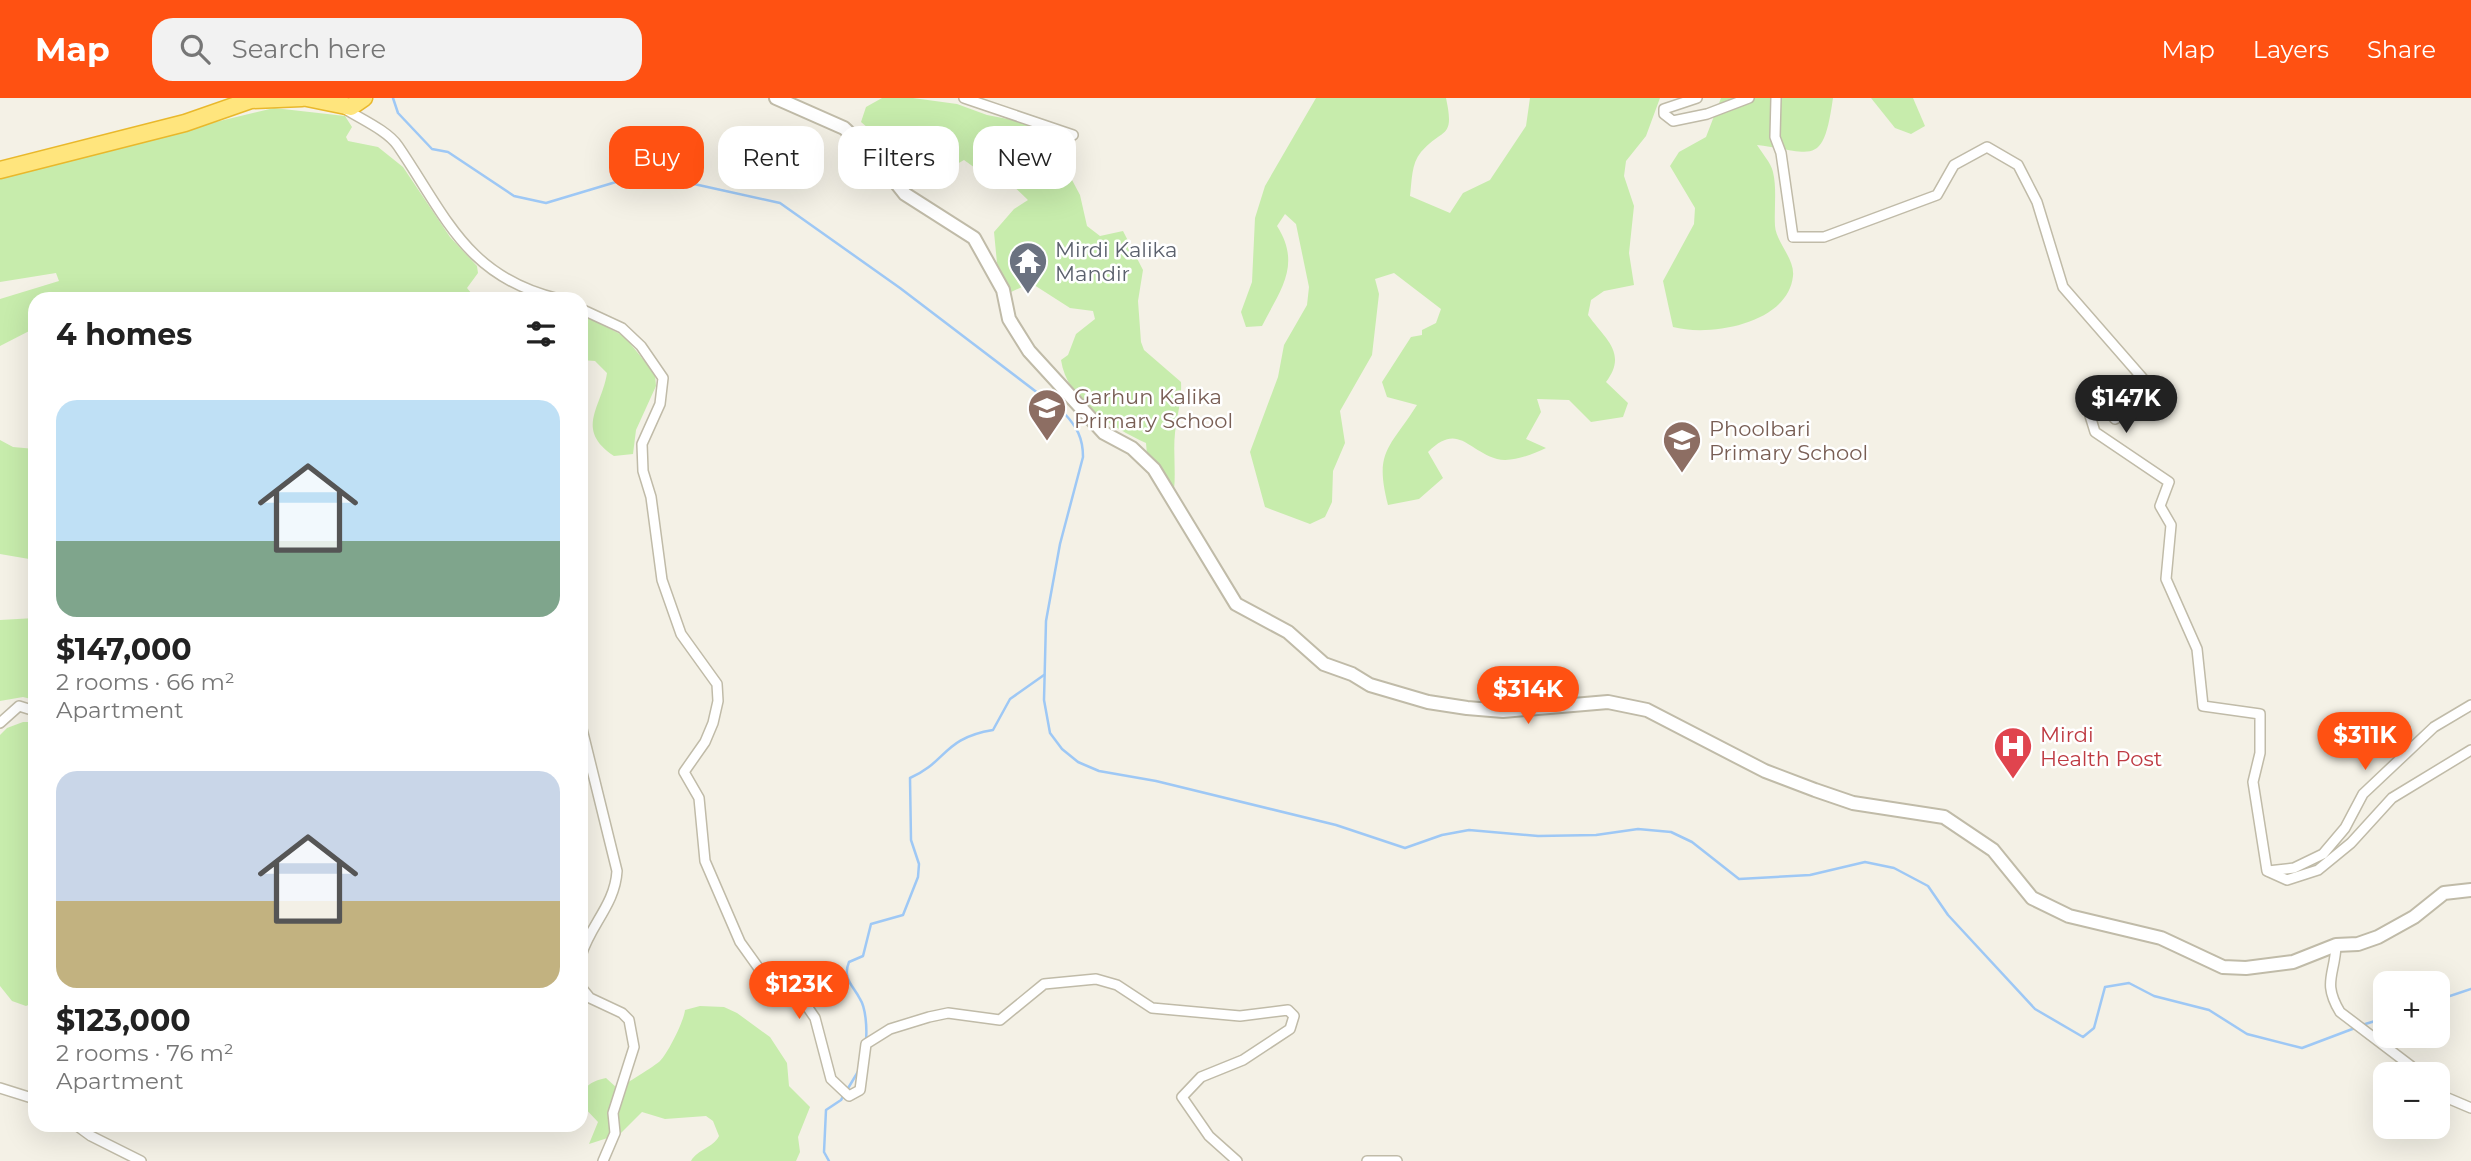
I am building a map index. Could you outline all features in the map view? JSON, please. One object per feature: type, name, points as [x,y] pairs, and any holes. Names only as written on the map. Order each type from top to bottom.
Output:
[{"type":"highway","points":[[0,170],[185,123],[251,100],[305,98],[352,104]]},
{"type":"street","points":[[776,98],[844,128],[878,160],[905,194],[974,238],[1003,290],[1009,319],[1029,351],[1104,433],[1132,447],[1154,469],[1236,604],[1289,632],[1324,664],[1390,692],[1467,708],[1503,711],[1608,702],[1647,710],[1765,771],[1815,790],[1853,803],[1944,817],[1993,850],[2032,898],[2069,916],[2161,938],[2222,967],[2246,968],[2293,962],[2336,944],[2358,944],[2378,937],[2414,917],[2444,893],[2471,890]]},
{"type":"street","points":[[964,98],[1046,126]]},
{"type":"street","points":[[1698,98],[1664,109],[1664,114],[1674,121],[1691,118],[1749,98]]},
{"type":"street","points":[[1776,98],[1775,137],[1781,153],[1793,237],[1824,237],[1937,195],[1954,165],[1986,147],[2018,165],[2037,202],[2063,287],[2152,388],[2138,408],[2115,419],[2096,398],[2084,396],[2095,432],[2169,482],[2160,506],[2171,525],[2166,579],[2197,649],[2203,706],[2260,713],[2260,752],[2253,782],[2267,871]]},
{"type":"street","points":[[352,104],[397,143],[453,233],[475,258],[500,277],[534,292]]},
{"type":"street","points":[[588,312],[622,328],[641,346],[663,378],[660,404],[642,444],[643,471],[650,497],[662,580],[681,634],[717,684],[718,701],[713,723],[705,742],[684,772],[699,797],[705,861],[740,942],[754,962],[768,981],[804,1002],[815,1018],[831,1080],[849,1096],[860,1090],[866,1044],[890,1029],[948,1013],[1000,1020],[1044,984],[1096,979],[1108,981],[1152,1008],[1185,1012],[1240,1016],[1288,1010],[1294,1016],[1290,1029],[1243,1060],[1201,1077],[1182,1097],[1209,1136],[1237,1161]]},
{"type":"street","points":[[2267,871],[2294,868],[2323,854],[2345,828],[2363,794],[2434,727],[2471,705]]},
{"type":"street","points":[[0,723],[19,706],[28,709]]},
{"type":"street","points":[[2267,871],[2287,880],[2318,870],[2351,843],[2392,797],[2471,750]]},
{"type":"street","points":[[588,753],[617,871],[616,890],[588,937]]},
{"type":"street","points":[[2336,944],[2328,988],[2340,1012],[2405,1062]]},
{"type":"street","points":[[588,996],[622,1013],[629,1020],[634,1047],[613,1113],[615,1133],[603,1161]]},
{"type":"street","points":[[0,1088],[28,1097]]},
{"type":"street","points":[[2450,1099],[2471,1108]]},
{"type":"street","points":[[85,1132],[141,1161]]},
{"type":"street","points":[[1367,1161],[1397,1161]]},
{"type":"green space","points":[[882,98],[913,98],[957,104],[987,115],[1034,126],[973,126],[973,166],[964,160],[959,163],[959,126],[866,126],[861,122],[866,107]]},
{"type":"green space","points":[[1316,98],[1446,98],[1448,127],[1421,152],[1415,162],[1410,196],[1450,213],[1463,193],[1490,180],[1526,126],[1530,98],[1660,98],[1646,136],[1626,161],[1624,176],[1634,206],[1629,253],[1634,285],[1604,291],[1591,300],[1588,315],[1612,347],[1615,363],[1606,382],[1628,403],[1623,417],[1591,422],[1569,400],[1537,399],[1541,412],[1526,439],[1546,448],[1522,457],[1503,460],[1487,455],[1462,441],[1447,439],[1428,452],[1443,478],[1419,499],[1388,505],[1384,487],[1384,461],[1392,442],[1417,405],[1387,397],[1382,382],[1411,337],[1422,335],[1422,330],[1436,323],[1441,309],[1394,273],[1375,279],[1379,294],[1372,355],[1340,411],[1345,443],[1333,471],[1332,502],[1325,517],[1310,524],[1265,507],[1250,452],[1278,377],[1284,345],[1307,305],[1309,287],[1296,224],[1285,214],[1277,226],[1288,253],[1286,277],[1281,289],[1262,326],[1246,327],[1241,312],[1252,282],[1255,218],[1265,186]]},
{"type":"green space","points":[[1721,98],[1833,98],[1825,136],[1813,150],[1803,152],[1757,145],[1773,172],[1776,232],[1793,270],[1788,292],[1777,306],[1763,316],[1745,323],[1726,328],[1689,330],[1673,327],[1663,281],[1694,224],[1695,208],[1670,166],[1679,152],[1706,137]]},
{"type":"green space","points":[[1871,98],[1913,98],[1925,126],[1911,134],[1895,128]]},
{"type":"green space","points":[[274,108],[345,116],[352,127],[346,137],[348,141],[378,147],[403,167],[450,237],[477,266],[478,273],[467,288],[470,292],[28,292],[28,332],[0,346],[0,299],[59,281],[56,273],[0,282],[0,179],[91,152]]},
{"type":"green space","points":[[1076,188],[1087,226],[1100,236],[1123,231],[1143,270],[1138,301],[1141,342],[1144,350],[1181,382],[1174,440],[1174,490],[1147,455],[1146,443],[1093,411],[1072,388],[1065,375],[1061,360],[1068,355],[1076,334],[1095,319],[1093,311],[1070,308],[1031,283],[1011,292],[997,263],[994,232],[1014,209],[1028,200],[1017,189]]},
{"type":"green space","points":[[588,318],[624,336],[655,374],[656,386],[636,430],[633,454],[614,456],[595,436],[594,417],[607,373],[595,361],[588,360]]},
{"type":"green space","points":[[0,440],[13,447],[28,448],[28,559],[0,554]]},
{"type":"green space","points":[[28,618],[28,698],[0,701],[0,620]]},
{"type":"green space","points":[[28,722],[26,1006],[12,1001],[0,986],[0,735],[7,728]]},
{"type":"green space","points":[[700,1006],[724,1007],[770,1037],[787,1063],[789,1086],[810,1107],[798,1137],[800,1152],[796,1161],[691,1161],[719,1136],[713,1121],[706,1116],[665,1119],[642,1112],[620,1134],[589,1144],[598,1122],[588,1111],[588,1086],[606,1078],[617,1088],[657,1063],[671,1044],[685,1010]]},
{"type":"waterway","points":[[393,98],[398,113],[432,149],[448,152],[514,196],[546,203],[626,179],[694,184],[780,203],[900,288],[1064,413],[1078,433],[1083,457],[1060,544],[1046,621],[1044,700],[1050,733],[1062,749],[1078,762],[1099,771],[1156,781],[1336,825],[1405,848],[1442,835],[1469,830],[1538,836],[1596,835],[1638,829],[1671,832],[1692,842],[1739,879],[1810,875],[1865,862],[1894,868],[1928,886],[1948,915],[2035,1009],[2083,1037],[2094,1028],[2105,987],[2129,983],[2154,996],[2209,1010],[2247,1034],[2302,1048],[2355,1028]]},
{"type":"waterway","points":[[866,1040],[864,1008],[849,982],[847,968],[849,962],[863,956],[871,924],[903,915],[918,877],[919,864],[911,840],[910,778],[932,765],[955,744],[993,730],[1010,699],[1044,675]]},
{"type":"waterway","points":[[2450,996],[2471,989]]},
{"type":"waterway","points":[[2362,1025],[2373,1022]]},
{"type":"waterway","points":[[829,1161],[824,1152],[826,1110],[841,1100],[859,1070]]},
{"type":"place","name":"Mirdi Kalika Mandir","points":[[1028,295]]},
{"type":"place","name":"Garhun Kalika Primary School","points":[[1047,442]]},
{"type":"place","name":"Phoolbari Primary School","points":[[1682,474]]},
{"type":"place","name":"Mirdi Health Post","points":[[2013,780]]}]
